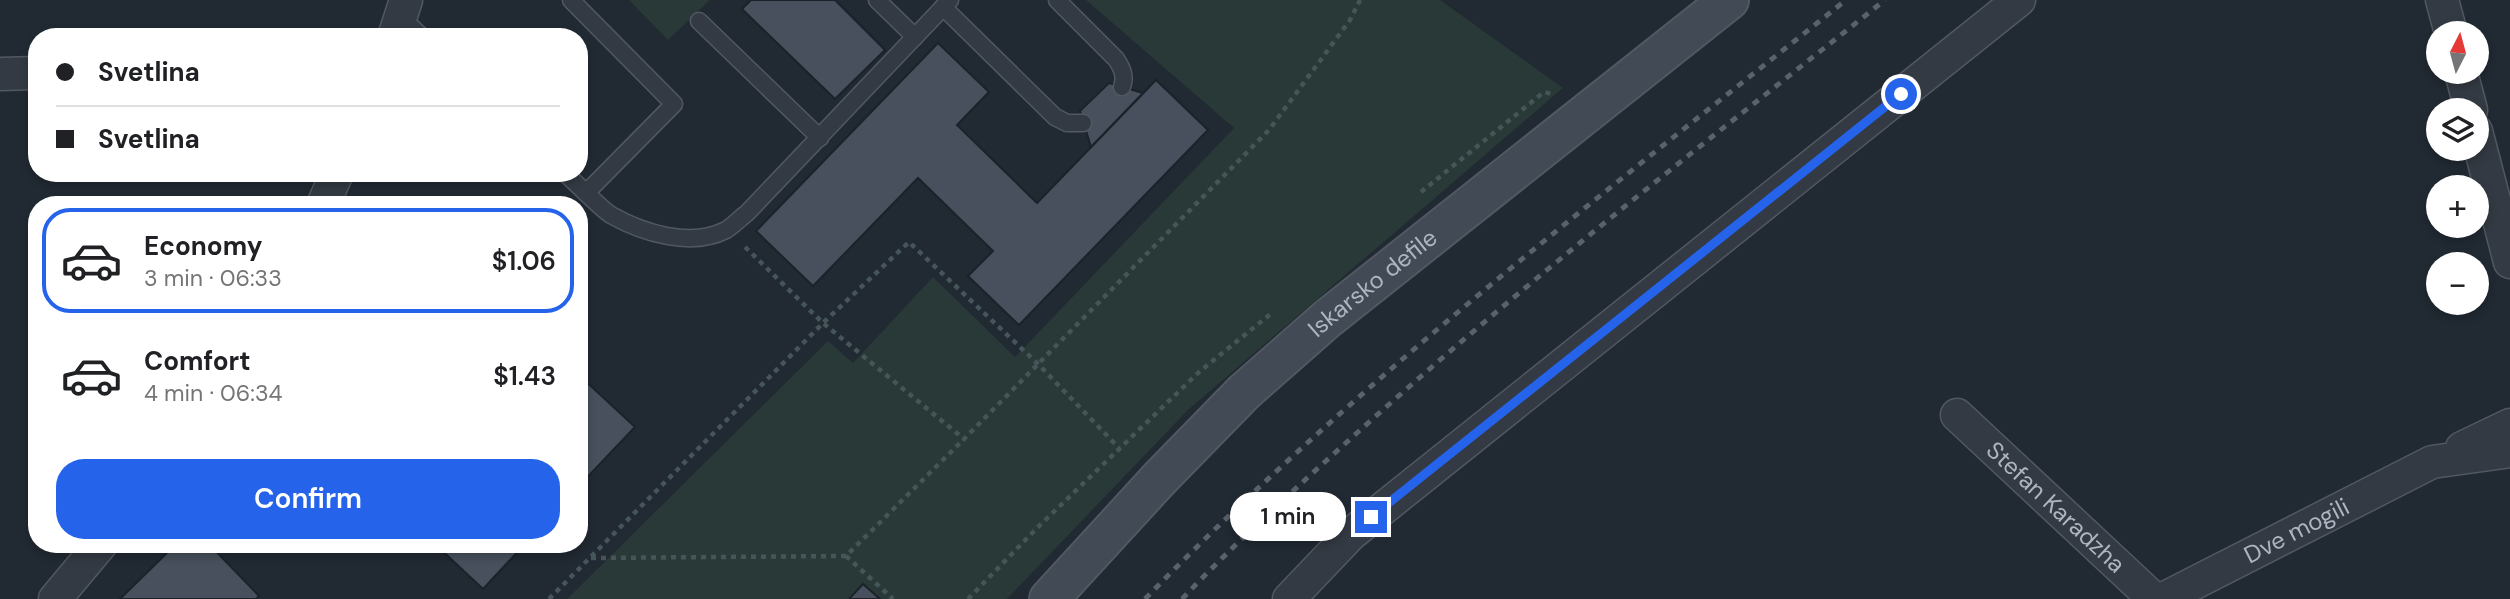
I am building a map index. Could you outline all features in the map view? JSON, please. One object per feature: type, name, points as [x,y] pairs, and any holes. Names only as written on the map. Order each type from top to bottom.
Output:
[{"type":"main road","name":"Iskarsko defile","points":[[1049,599],[1160,478],[1244,392],[1327,319],[1729,0]]},
{"type":"street","points":[[1289,599],[1350,534],[2019,0]]},
{"type":"street","points":[[2442,0],[2448,21]]},
{"type":"street","points":[[0,74],[28,73]]},
{"type":"street","points":[[2484,161],[2510,262]]},
{"type":"street","name":"Stefan Karadzha","points":[[1957,415],[2154,599]]},
{"type":"street","name":"Dve mogili","points":[[2163,599],[2510,425]]},
{"type":"street","name":"Dve mogili","points":[[2432,462],[2510,450]]},
{"type":"street","points":[[55,599],[93,553]]},
{"type":"lane","points":[[571,0],[674,104],[586,193]]},
{"type":"lane","points":[[877,0],[915,37]]},
{"type":"lane","points":[[1057,0],[1123,68],[1125,80],[1122,87]]},
{"type":"lane","points":[[574,182],[609,214],[642,230],[673,237],[702,239],[727,229],[747,213],[946,4],[1055,117],[1067,123],[1083,123]]},
{"type":"lane","points":[[699,21],[820,138]]},
{"type":"path","points":[[846,556],[1269,130],[1350,20],[1360,0]]},
{"type":"path","points":[[727,229],[823,323],[964,439]]},
{"type":"path","points":[[550,599],[823,323],[909,242],[1038,365],[1119,448]]},
{"type":"path","points":[[590,558],[846,556],[893,599]]},
{"type":"shaded area","points":[[629,0],[710,0],[668,40]]},
{"type":"shaded area","points":[[1086,0],[1440,0],[1563,88],[1188,410],[1007,599],[567,599],[828,341],[853,363],[933,277],[1015,357],[1234,128]]},
{"type":"building","points":[[751,0],[835,0],[885,50],[835,99],[742,9]]},
{"type":"building","points":[[938,43],[989,92],[957,125],[1037,203],[1156,80],[1208,130],[1019,325],[968,276],[993,251],[918,178],[813,286],[756,231]]},
{"type":"building","points":[[1109,83],[1143,93],[1091,147],[1080,111]]},
{"type":"building","points":[[588,383],[635,427],[588,477]]},
{"type":"building","points":[[167,553],[218,553],[259,596],[256,599],[120,599]]},
{"type":"building","points":[[445,553],[517,553],[483,589]]},
{"type":"building","points":[[863,584],[880,599],[849,599]]},
{"type":"railway","points":[[1145,599],[1311,439],[1398,363],[1575,216],[1846,0]]},
{"type":"railway","points":[[1182,599],[1291,493],[1487,320],[1885,0]]},
{"type":"route","points":[[1371,517],[1901,94]]}]
